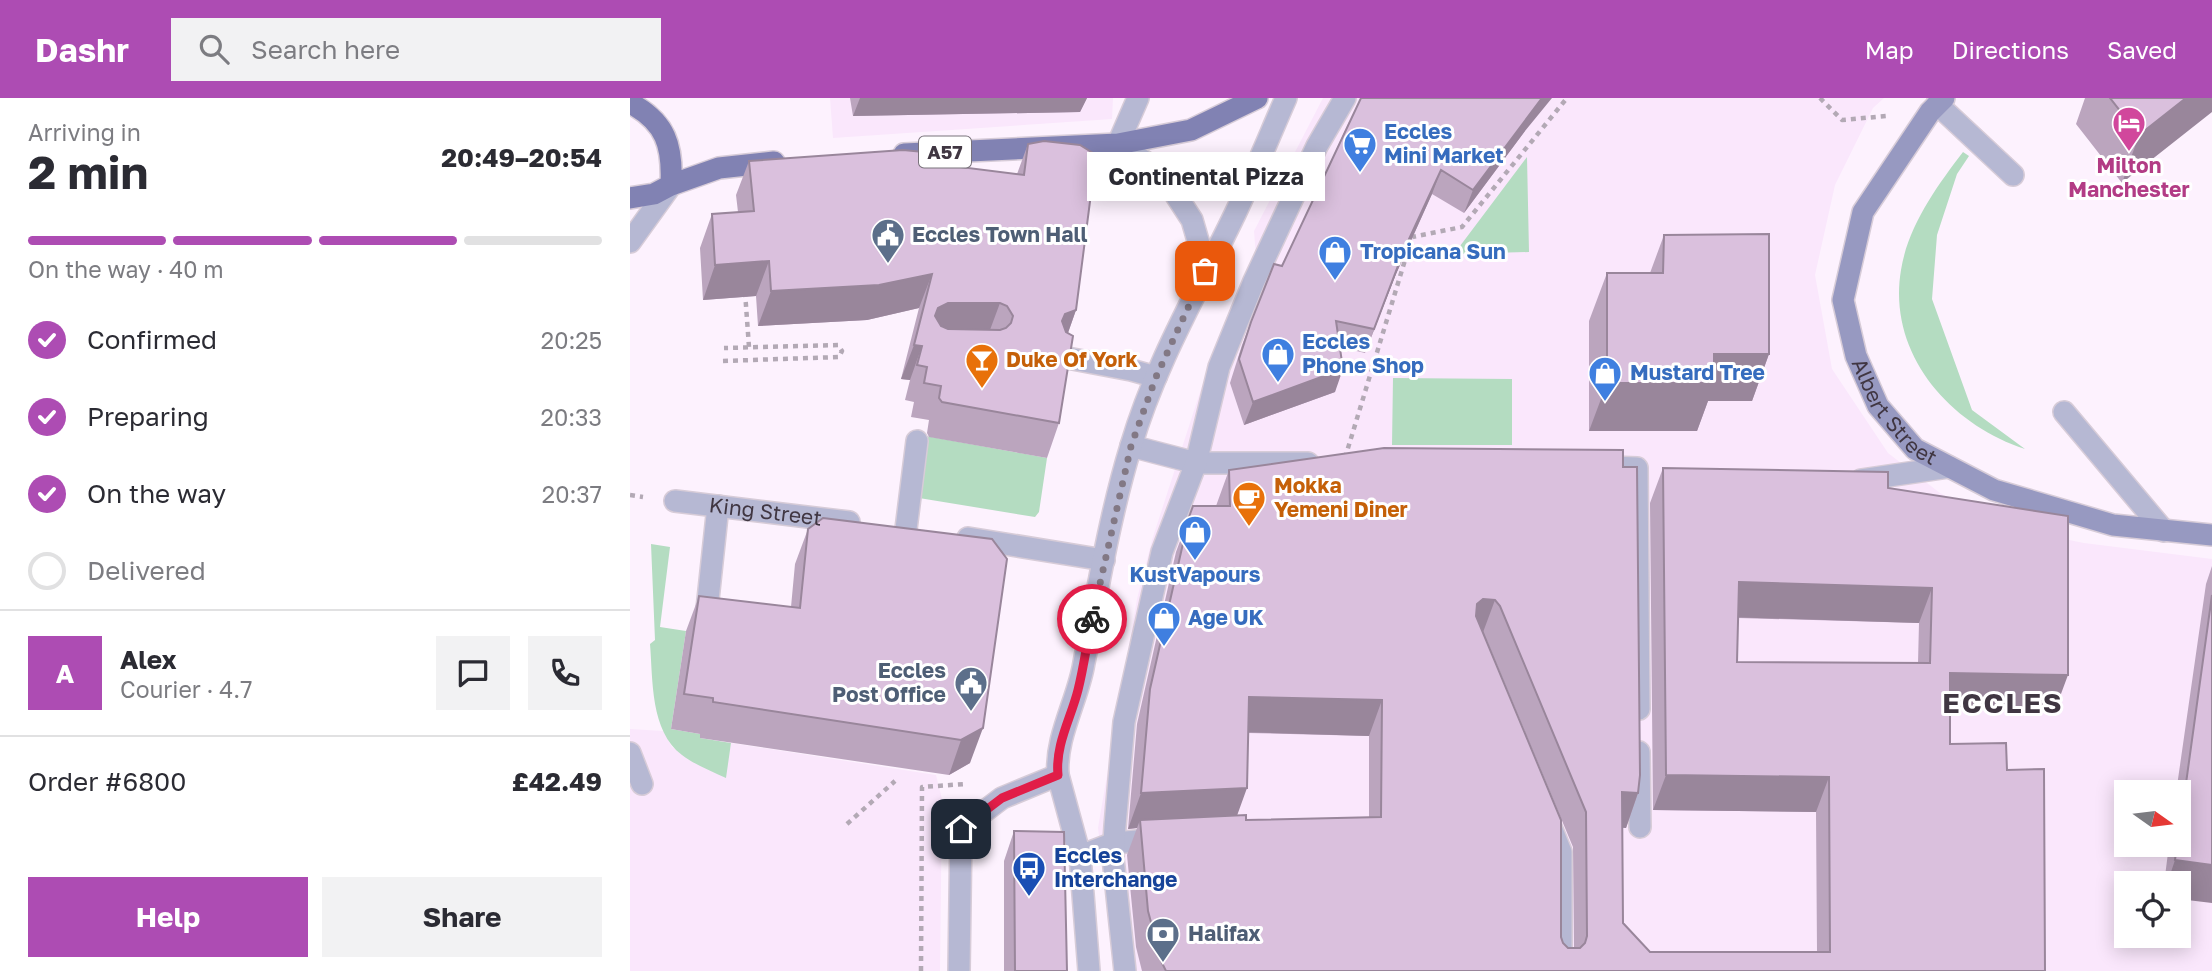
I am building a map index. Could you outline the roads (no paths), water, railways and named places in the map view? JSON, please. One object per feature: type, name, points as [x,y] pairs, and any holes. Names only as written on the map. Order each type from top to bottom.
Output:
[{"type":"main road","name":"A57","points":[[878,156],[1118,144],[1191,130],[1257,98]]},
{"type":"main road","points":[[630,103],[657,122],[665,136],[673,158],[671,185]]},
{"type":"main road","name":"Albert Street","points":[[1937,105],[1863,212],[1843,300],[1856,356],[1878,406],[1915,449],[1994,490],[2113,525],[2212,535]]},
{"type":"main road","points":[[630,198],[654,194],[719,168],[797,161]]},
{"type":"street","points":[[1138,98],[1118,144],[1150,165],[1170,186],[1192,220],[1201,251],[1195,290]]},
{"type":"street","points":[[1089,971],[1080,856],[1058,775],[1057,764],[1063,737],[1078,690],[1131,446],[1156,377],[1195,290],[1235,214],[1286,98]]},
{"type":"street","points":[[1125,971],[1113,858],[1114,843],[1125,722],[1161,552],[1196,463],[1219,368],[1254,281],[1317,146],[1345,98]]},
{"type":"street","points":[[1937,105],[2013,175]]},
{"type":"street","points":[[630,242],[671,185]]},
{"type":"street","points":[[1062,357],[1156,377]]},
{"type":"street","points":[[2064,412],[2164,531]]},
{"type":"street","name":"King Street","points":[[675,500],[913,530],[917,441]]},
{"type":"street","points":[[1131,446],[1196,463],[1344,462]]},
{"type":"street","points":[[1596,467],[1637,468],[1661,474]]},
{"type":"street","points":[[1839,481],[1852,482],[1949,467]]},
{"type":"street","points":[[1637,468],[1640,827]]},
{"type":"street","points":[[707,610],[718,506]]},
{"type":"street","points":[[947,535],[1104,561]]},
{"type":"street","points":[[630,753],[642,784]]},
{"type":"street","points":[[959,971],[961,829],[1002,798],[1058,775]]},
{"type":"street","points":[[1539,800],[1561,852],[1561,971]]},
{"type":"street","points":[[1080,856],[1114,843],[1176,839]]},
{"type":"place","name":"Milton Manchester","points":[[2129,153]]},
{"type":"place","name":"Eccles Mini Market","points":[[1360,174]]},
{"type":"place","name":"Eccles Town Hall","points":[[888,265]]},
{"type":"place","name":"Continental Pizza","points":[[1205,271]]},
{"type":"place","name":"Tropicana Sun","points":[[1335,282]]},
{"type":"place","name":"Eccles Phone Shop","points":[[1278,384]]},
{"type":"place","name":"Duke Of York","points":[[982,390]]},
{"type":"place","name":"Mustard Tree","points":[[1605,403]]},
{"type":"place","name":"Mokka Yemeni Diner","points":[[1249,528]]},
{"type":"place","name":"KustVapours","points":[[1195,562]]},
{"type":"place","name":"Age UK","points":[[1164,648]]},
{"type":"place","name":"Eccles Post Office","points":[[971,713]]},
{"type":"place","name":"Eccles Interchange","points":[[1029,898]]},
{"type":"place","name":"Halifax","points":[[1163,964]]},
{"type":"district","name":"ECCLES","points":[[2003,703]]}]
